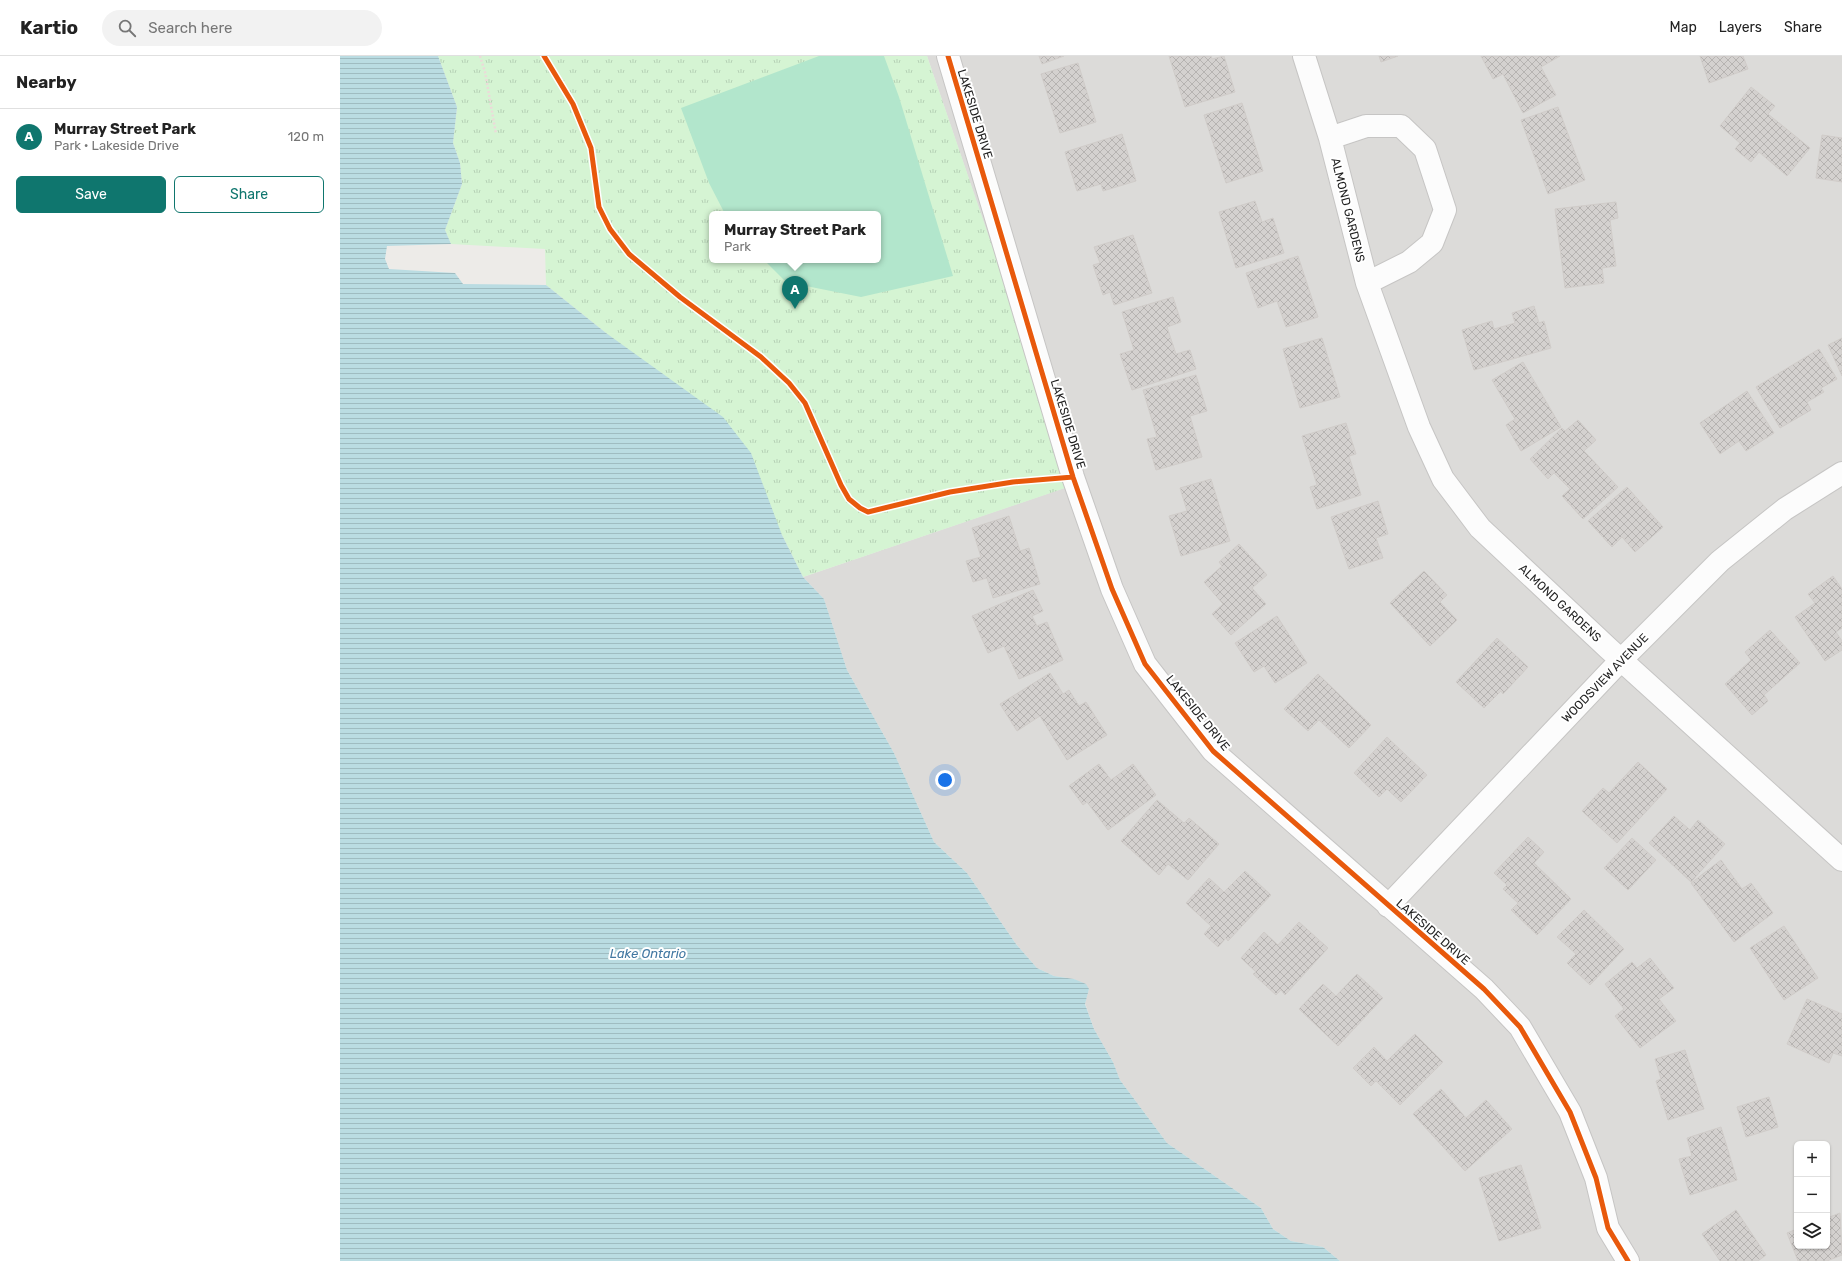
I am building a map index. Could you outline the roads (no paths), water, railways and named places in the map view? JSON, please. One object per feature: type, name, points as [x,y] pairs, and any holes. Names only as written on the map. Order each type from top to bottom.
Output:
[{"type":"street","name":"LAKESIDE DRIVE","points":[[948,56],[1073,477],[1112,589],[1145,664],[1213,751],[1484,989],[1520,1027],[1570,1112],[1596,1178],[1608,1228],[1628,1261]]},
{"type":"street","name":"ALMOND GARDENS","points":[[1304,56],[1330,138],[1367,283],[1419,427],[1443,479],[1480,528],[1621,660],[1842,860]]},
{"type":"street","points":[[1330,138],[1366,126],[1401,126],[1425,149],[1445,210],[1432,243],[1409,262],[1367,283]]},
{"type":"street","name":"WOODSVIEW AVENUE","points":[[1388,906],[1621,660],[1720,560],[1786,509],[1842,473]]},
{"type":"water","name":"Lake Ontario","points":[[340,56],[438,56],[457,107],[453,143],[460,163],[462,184],[445,230],[451,244],[387,246],[385,259],[389,269],[455,273],[463,284],[546,285],[606,333],[723,417],[751,453],[782,535],[803,577],[824,599],[847,670],[894,753],[934,842],[967,873],[1016,944],[1037,968],[1054,976],[1074,979],[1086,984],[1089,989],[1085,1004],[1094,1029],[1113,1062],[1120,1080],[1167,1143],[1261,1208],[1273,1229],[1291,1241],[1323,1247],[1340,1261],[340,1261]]},
{"type":"place","name":"Murray Street Park","points":[[795,309]]}]
